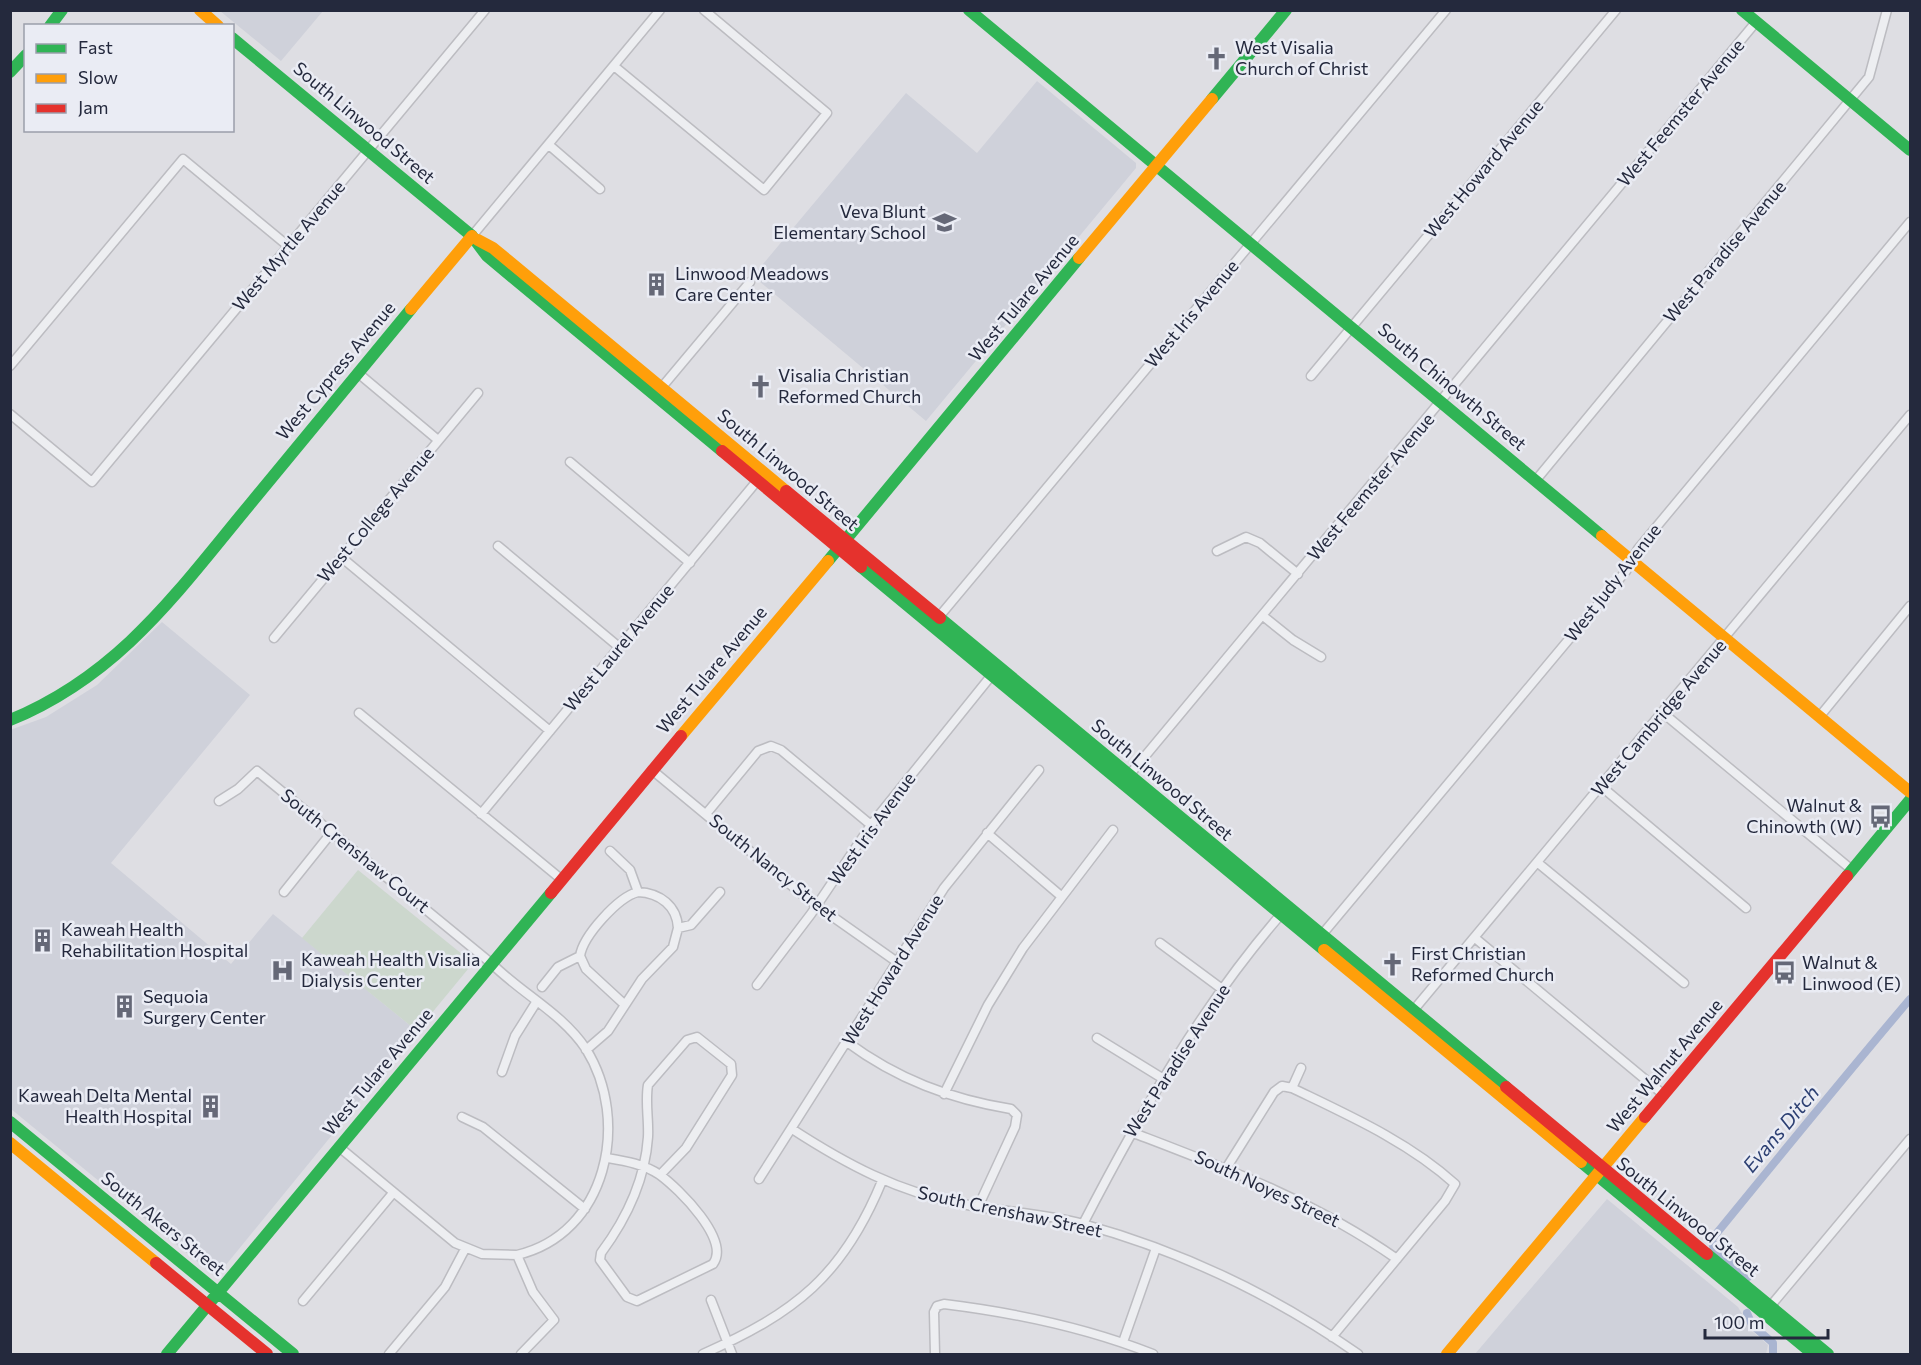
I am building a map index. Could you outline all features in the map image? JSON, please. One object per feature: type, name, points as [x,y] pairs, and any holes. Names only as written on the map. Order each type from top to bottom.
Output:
[{"type":"street","points":[[52,24],[62,10]]},
{"type":"street","points":[[200,10],[216,24]]},
{"type":"street","name":"West Myrtle Avenue","points":[[10,414],[92,482],[485,10]]},
{"type":"street","name":"West Cypress Avenue","points":[[10,720],[70,692],[111,661],[148,627],[660,10]]},
{"type":"street","points":[[614,66],[764,189],[827,113],[704,10]]},
{"type":"street","name":"South Chinowth Street","points":[[969,10],[1911,792]]},
{"type":"street","name":"West Tulare Avenue","points":[[167,1354],[1286,10]]},
{"type":"street","name":"West Iris Avenue","points":[[938,618],[1446,10]]},
{"type":"street","name":"West Howard Avenue","points":[[1311,375],[1616,10]]},
{"type":"street","points":[[1742,10],[1911,150]]},
{"type":"street","name":"West Paradise Avenue","points":[[1536,480],[1869,77],[1875,64],[1887,10]]},
{"type":"street","name":"West Feemster Avenue","points":[[1125,780],[1756,22]]},
{"type":"street","name":"South Linwood Street","points":[[234,40],[472,236],[493,248],[662,387],[754,465],[940,633],[991,676],[1125,780]]},
{"type":"street","points":[[10,72],[24,57]]},
{"type":"street","points":[[549,145],[600,189]]},
{"type":"street","points":[[10,366],[183,159],[288,246]]},
{"type":"street","name":"West Judy Avenue","points":[[1317,940],[1482,744],[1632,560],[1638,549],[1911,222]]},
{"type":"street","name":"South Linwood Street","points":[[472,236],[487,256],[616,364],[757,481],[938,618],[1125,780],[1767,1311],[1814,1354]]},
{"type":"street","points":[[616,364],[631,369],[654,388],[662,387],[750,282]]},
{"type":"street","points":[[358,373],[438,440]]},
{"type":"street","name":"West College Avenue","points":[[274,638],[478,393]]},
{"type":"street","name":"West Cambridge Avenue","points":[[1409,1016],[1911,415]]},
{"type":"street","points":[[570,462],[690,562]]},
{"type":"street","points":[[754,465],[759,476],[757,481]]},
{"type":"street","name":"West Laurel Avenue","points":[[481,814],[757,481]]},
{"type":"street","points":[[1217,551],[1246,537],[1260,543],[1298,574]]},
{"type":"street","points":[[498,546],[619,647]]},
{"type":"street","points":[[341,557],[550,730]]},
{"type":"street","points":[[1820,716],[1911,606]]},
{"type":"street","points":[[1263,616],[1293,640],[1321,657]]},
{"type":"street","points":[[938,618],[940,633]]},
{"type":"street","name":"West Iris Avenue","points":[[757,986],[817,906],[871,825],[991,676]]},
{"type":"street","points":[[359,713],[561,879]]},
{"type":"street","points":[[1663,713],[1852,870]]},
{"type":"street","points":[[705,814],[758,751],[771,746],[781,750],[871,825]]},
{"type":"street","name":"South Nancy Street","points":[[652,770],[817,906],[897,962]]},
{"type":"street","name":"West Howard Avenue","points":[[759,1179],[944,888],[1039,770]]},
{"type":"street","name":"South Crenshaw Court","points":[[219,801],[238,789],[257,771],[491,963]]},
{"type":"street","points":[[1602,787],[1746,908]]},
{"type":"street","name":"West Walnut Avenue","points":[[1447,1354],[1911,800]]},
{"type":"street","points":[[944,1094],[994,995],[1023,948],[1113,830]]},
{"type":"street","points":[[284,892],[332,832]]},
{"type":"street","points":[[987,833],[1061,896]]},
{"type":"street","points":[[610,851],[630,870],[638,892]]},
{"type":"street","points":[[1538,863],[1684,983]]},
{"type":"street","points":[[542,987],[558,967],[580,956],[585,942],[617,903],[638,892],[657,896],[668,903],[677,919],[678,928],[673,947],[642,979],[608,1031],[586,1050]]},
{"type":"street","points":[[678,928],[692,924],[720,892]]},
{"type":"street","name":"West Paradise Avenue","points":[[1083,1224],[1162,1078],[1222,989],[1283,911]]},
{"type":"street","points":[[1475,938],[1664,1095]]},
{"type":"street","points":[[1160,943],[1222,989]]},
{"type":"street","points":[[580,956],[586,969],[625,1005]]},
{"type":"street","points":[[339,1147],[465,1249],[482,1254],[517,1255],[555,1240],[568,1230],[585,1209],[597,1187],[607,1158],[608,1108],[600,1076],[586,1050],[564,1022],[522,992],[491,963]]},
{"type":"street","points":[[502,1072],[515,1036],[537,1001]]},
{"type":"street","points":[[607,1158],[644,1166],[660,1175],[704,1220],[718,1249],[717,1259],[713,1264],[637,1301],[627,1297],[600,1260],[601,1253],[628,1212],[644,1166],[648,1137],[648,1085],[687,1040],[698,1037],[730,1064],[732,1075],[686,1148],[660,1175]]},
{"type":"street","points":[[1097,1038],[1162,1078]]},
{"type":"street","points":[[847,1042],[880,1065],[914,1083],[944,1094],[1011,1109],[1017,1115],[1015,1127],[978,1207]]},
{"type":"street","points":[[1292,1088],[1301,1068]]},
{"type":"street","points":[[1227,1167],[1274,1092],[1282,1086],[1292,1088],[1395,1141],[1441,1171],[1455,1184],[1445,1202],[1332,1337]]},
{"type":"street","points":[[462,1117],[483,1127],[585,1209]]},
{"type":"street","name":"South Akers Street","points":[[10,1122],[293,1354]]},
{"type":"street","name":"South Crenshaw Street","points":[[792,1129],[835,1157],[882,1181],[941,1200],[1083,1224],[1156,1248],[1230,1279],[1276,1302],[1358,1354]]},
{"type":"street","points":[[10,1131],[61,1173],[75,1175]]},
{"type":"street","name":"South Noyes Street","points":[[1131,1132],[1227,1167],[1312,1207],[1396,1259]]},
{"type":"street","points":[[1767,1311],[1911,1139]]},
{"type":"street","name":"South Akers Street","points":[[10,1143],[267,1354]]},
{"type":"street","points":[[703,1354],[771,1321],[802,1299],[830,1271],[851,1245],[882,1181]]},
{"type":"street","points":[[303,1301],[393,1193]]},
{"type":"street","points":[[1123,1342],[1156,1248]]},
{"type":"street","points":[[389,1354],[445,1287],[465,1249]]},
{"type":"street","points":[[517,1255],[533,1292],[554,1320],[521,1354]]},
{"type":"street","points":[[711,1300],[732,1354]]},
{"type":"street","points":[[934,1354],[934,1312],[937,1306],[945,1304],[1009,1312],[1073,1326],[1153,1354]]},
{"type":"street","name":"South Linwood Street","points":[[1767,1311],[1828,1354]]},
{"type":"shaded area","points":[[220,11],[323,11],[281,61]]},
{"type":"shaded area","name":"Veva Blunt Elementary School","points":[[1037,81],[1136,163],[1136,168],[926,421],[753,276],[906,93],[977,153]]},
{"type":"shaded area","points":[[162,622],[250,695],[111,863],[231,964],[273,914],[417,1031],[216,1277],[11,1109],[10,730],[46,717],[97,685]]},
{"type":"shaded area","points":[[358,870],[473,963],[417,1031],[302,938]]},
{"type":"shaded area","points":[[1607,1199],[1738,1307],[1752,1331],[1768,1345],[1766,1354],[1475,1354]]},
{"type":"waterway","name":"Evans Ditch","points":[[1748,1277],[1713,1246],[1712,1239],[1910,999]]},
{"type":"waterway","name":"Evans Ditch","points":[[1747,1313],[1752,1325],[1773,1343],[1773,1354]]},
{"type":"traffic: fast","points":[[52,24],[62,10]]},
{"type":"traffic: fast","points":[[969,10],[1602,536]]},
{"type":"traffic: fast","points":[[1212,99],[1286,10]]},
{"type":"traffic: fast","points":[[1742,10],[1910,150]]},
{"type":"traffic: fast","points":[[234,40],[472,236],[487,256],[722,451]]},
{"type":"traffic: fast","points":[[10,72],[24,57]]},
{"type":"traffic: fast","points":[[828,561],[1079,258]]},
{"type":"traffic: fast","points":[[10,720],[49,701],[84,679],[144,628],[198,568],[411,309]]},
{"type":"traffic: fast","points":[[861,567],[1324,950]]},
{"type":"traffic: fast","points":[[940,618],[1506,1087]]},
{"type":"traffic: fast","points":[[1847,876],[1910,800]]},
{"type":"traffic: fast","points":[[167,1354],[551,893]]},
{"type":"traffic: fast","points":[[10,1122],[293,1354]]},
{"type":"traffic: fast","points":[[1581,1162],[1813,1354]]},
{"type":"traffic: fast","points":[[1707,1254],[1828,1354]]},
{"type":"traffic: slow","points":[[200,10],[216,24]]},
{"type":"traffic: slow","points":[[1079,258],[1212,99]]},
{"type":"traffic: slow","points":[[411,309],[472,236]]},
{"type":"traffic: slow","points":[[478,240],[493,248],[786,491]]},
{"type":"traffic: slow","points":[[1602,536],[1910,792]]},
{"type":"traffic: slow","points":[[681,736],[828,561]]},
{"type":"traffic: slow","points":[[1324,950],[1581,1162]]},
{"type":"traffic: slow","points":[[1447,1354],[1645,1117]]},
{"type":"traffic: slow","points":[[10,1143],[156,1263]]},
{"type":"traffic: jam","points":[[722,451],[861,567]]},
{"type":"traffic: jam","points":[[786,491],[940,618]]},
{"type":"traffic: jam","points":[[551,893],[681,736]]},
{"type":"traffic: jam","points":[[1645,1117],[1847,876]]},
{"type":"traffic: jam","points":[[1506,1087],[1707,1254]]},
{"type":"traffic: jam","points":[[156,1263],[267,1354]]},
{"type":"place","name":"West Visalia Church of Christ","points":[[1217,58]]},
{"type":"place","name":"Veva Blunt Elementary School","points":[[944,222]]},
{"type":"place","name":"Linwood Meadows Care Center","points":[[657,284]]},
{"type":"place","name":"Visalia Christian Reformed Church","points":[[760,386]]},
{"type":"place","name":"Walnut & Chinowth (W)","points":[[1880,816]]},
{"type":"place","name":"Kaweah Health Rehabilitation Hospital","points":[[43,940]]},
{"type":"place","name":"First Christian Reformed Church","points":[[1393,964]]},
{"type":"place","name":"Kaweah Health Visalia Dialysis Center","points":[[283,970]]},
{"type":"place","name":"Walnut & Linwood (E)","points":[[1784,973]]},
{"type":"place","name":"Sequoia Surgery Center","points":[[125,1007]]},
{"type":"place","name":"Kaweah Delta Mental Health Hospital","points":[[210,1106]]}]
